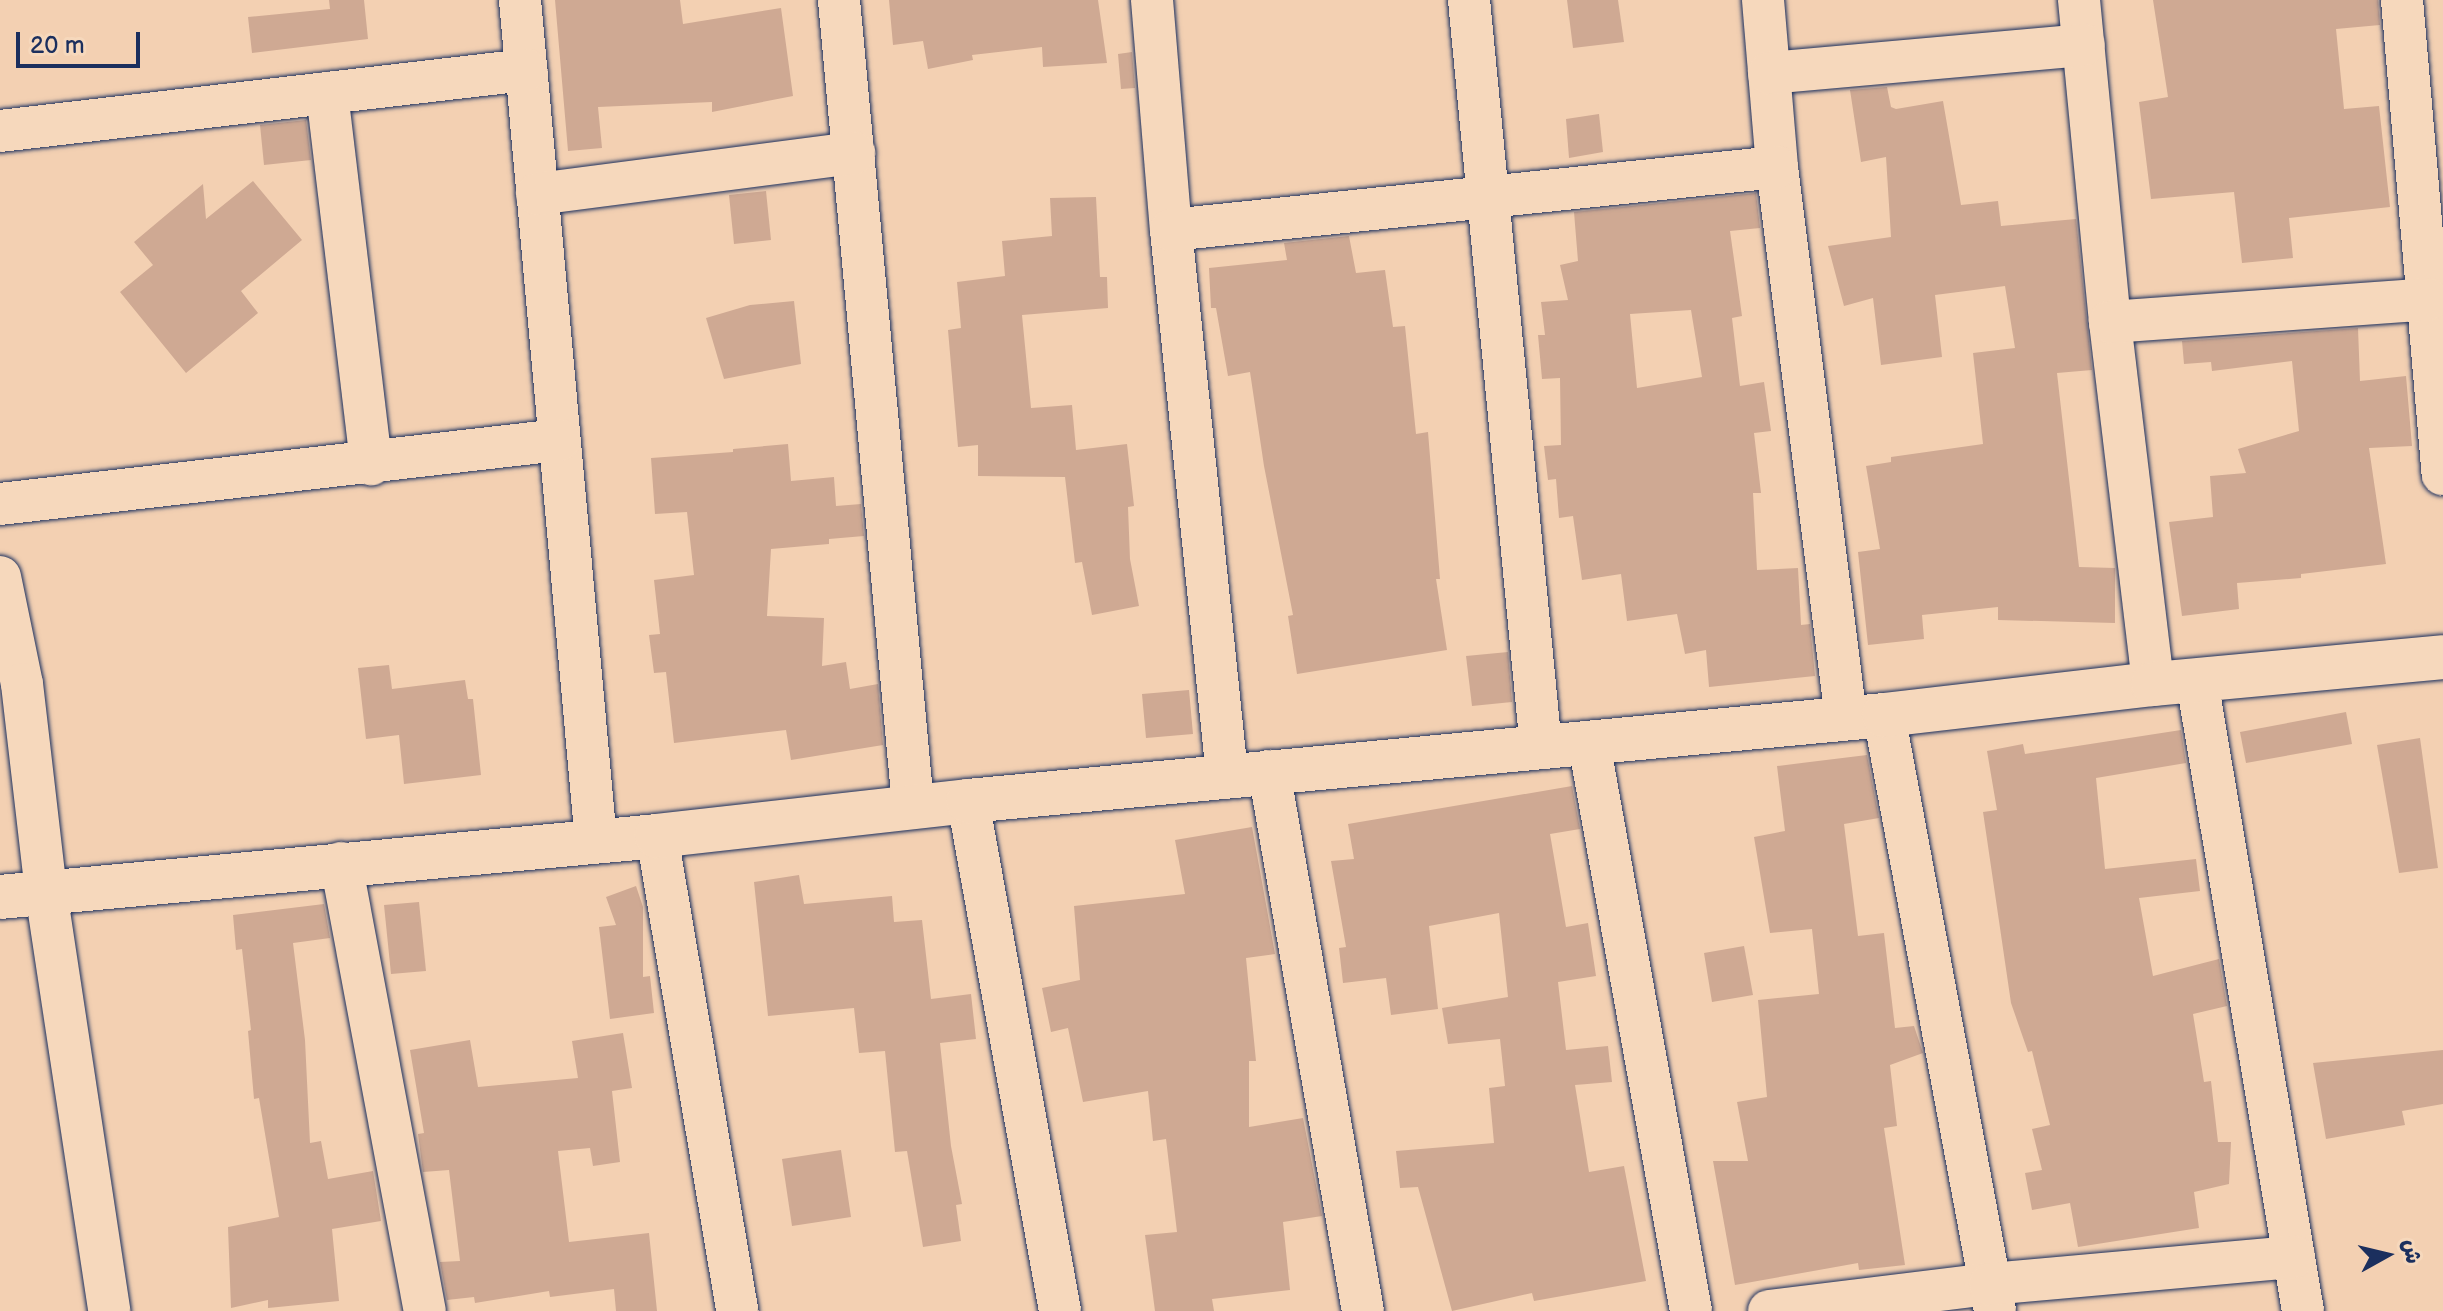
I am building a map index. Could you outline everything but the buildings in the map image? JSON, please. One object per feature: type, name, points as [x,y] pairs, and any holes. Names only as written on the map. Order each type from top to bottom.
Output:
[{"type":"street","points":[[520,0],[596,841]]},
{"type":"street","points":[[839,0],[913,806]]},
{"type":"street","points":[[1152,0],[1171,230],[1248,773],[1363,1311]]},
{"type":"street","points":[[1469,0],[1541,748]]},
{"type":"street","points":[[1763,0],[1777,167],[1865,717],[1992,1298]]},
{"type":"street","points":[[2079,0],[2110,322],[2153,684]]},
{"type":"street","points":[[2402,0],[2443,474]]},
{"type":"street","points":[[1769,73],[2084,45]]},
{"type":"street","points":[[0,131],[526,70]]},
{"type":"street","points":[[327,93],[371,464]]},
{"type":"street","points":[[537,194],[854,153]]},
{"type":"street","points":[[1171,230],[1777,167]]},
{"type":"street","points":[[2110,322],[2428,299]]},
{"type":"street","points":[[0,504],[371,464],[559,440]]},
{"type":"street","points":[[0,577],[22,684],[46,892],[109,1311]]},
{"type":"street","points":[[0,897],[657,836],[913,806],[1865,717],[2153,684],[2443,657]]},
{"type":"street","points":[[2197,681],[2303,1311]]},
{"type":"street","points":[[1589,743],[1691,1311]]},
{"type":"street","points":[[968,801],[1060,1311]]},
{"type":"street","points":[[657,836],[737,1311]]},
{"type":"street","points":[[341,863],[425,1311]]},
{"type":"street","points":[[1769,1311],[1992,1298],[2294,1257]]}]
